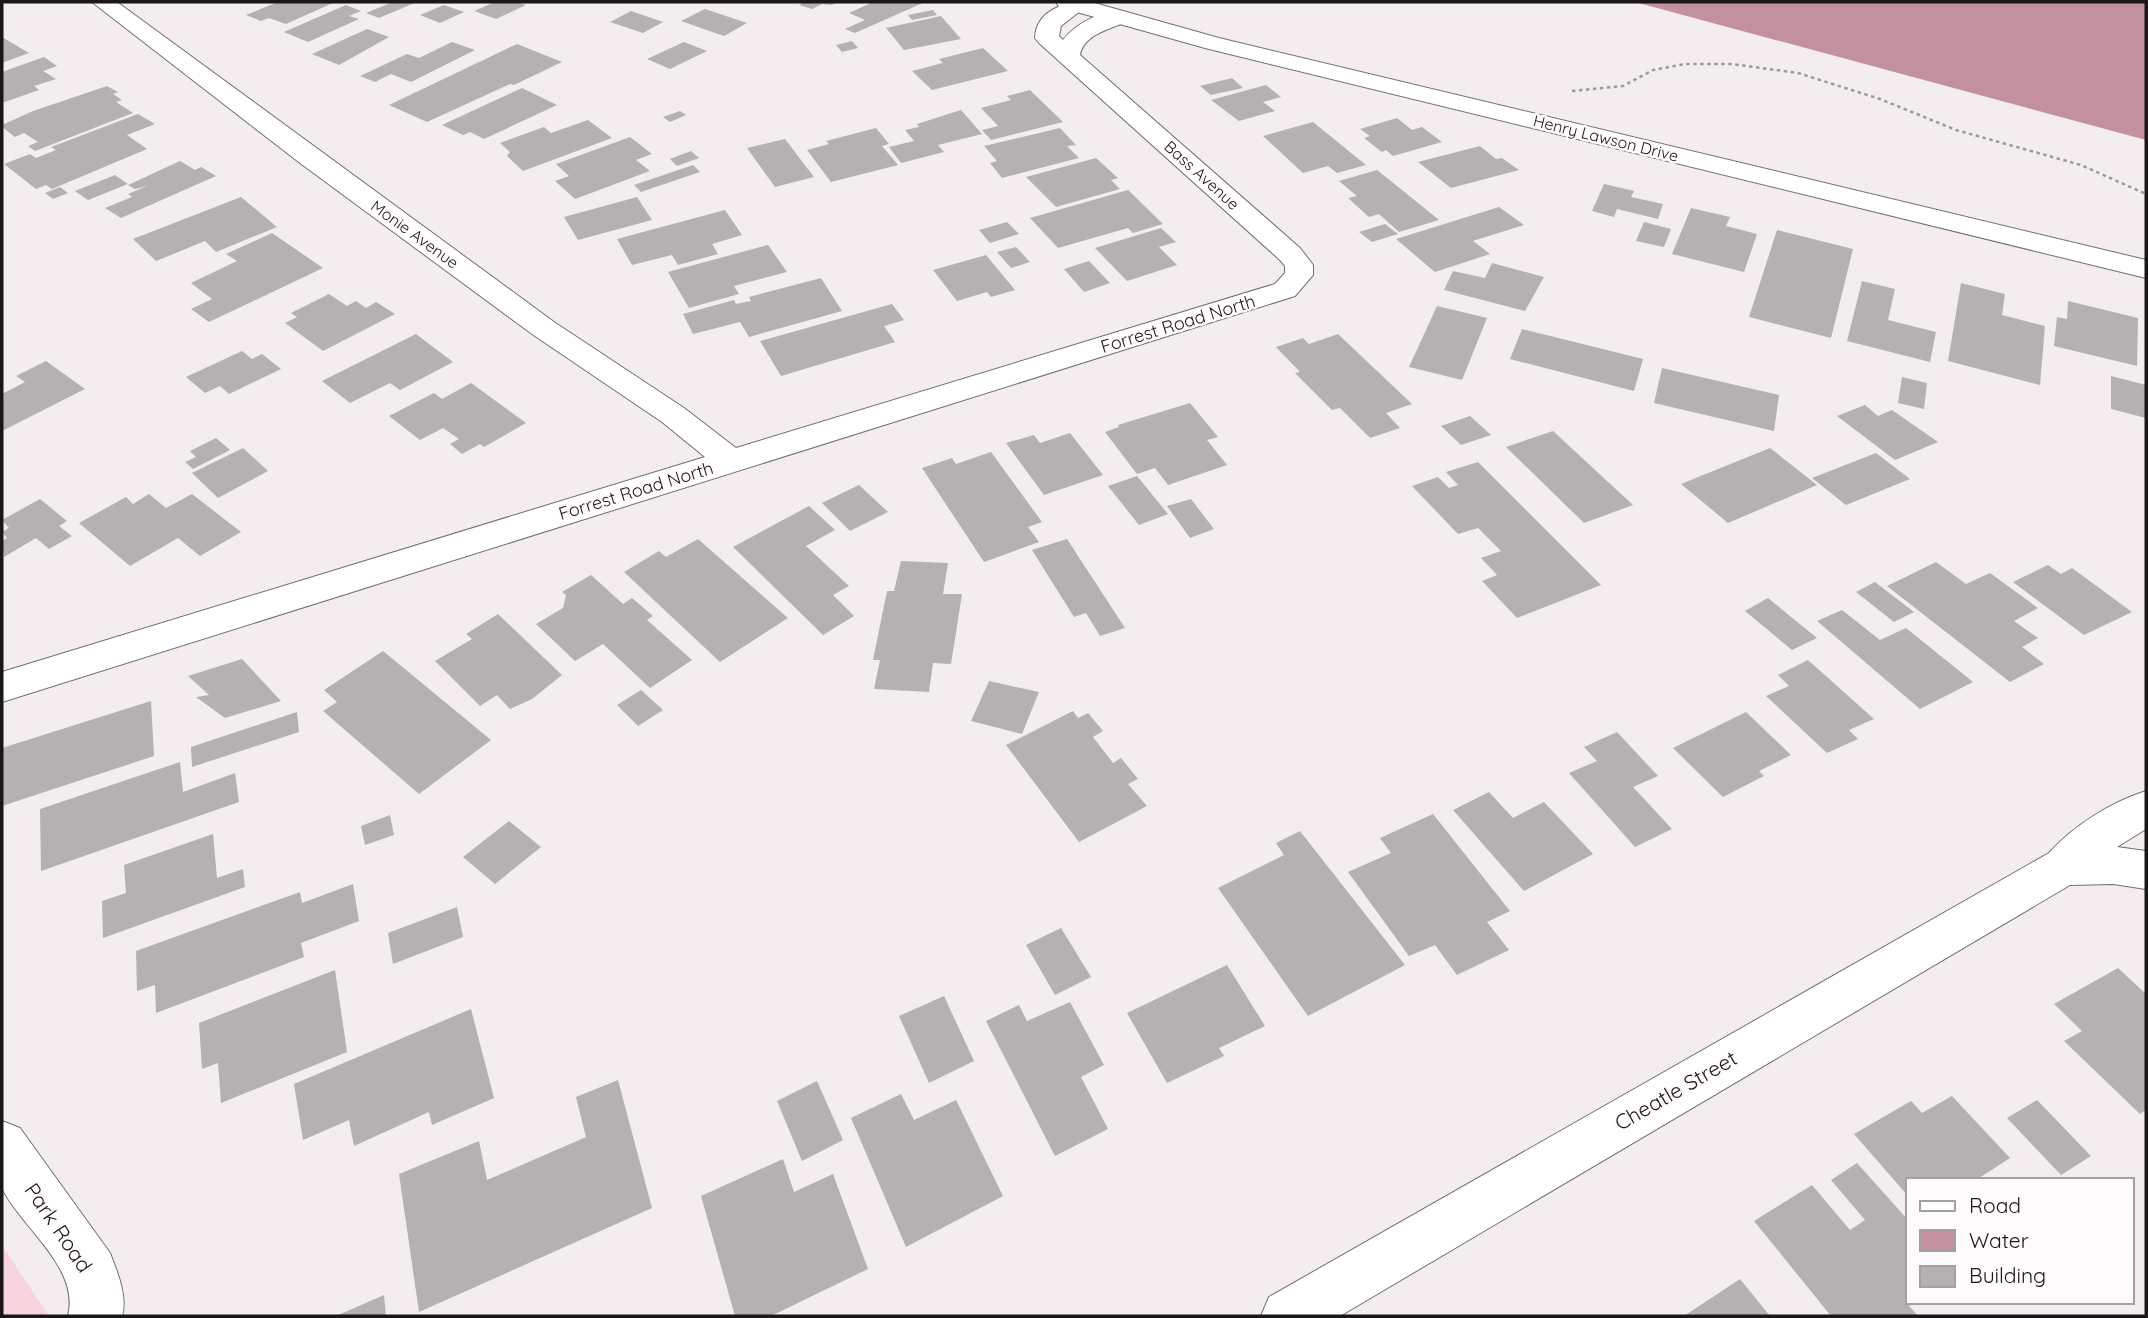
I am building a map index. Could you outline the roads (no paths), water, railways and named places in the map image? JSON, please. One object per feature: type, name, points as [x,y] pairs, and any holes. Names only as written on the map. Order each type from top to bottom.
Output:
[{"type":"street","name":"Monie Avenue","points":[[103,2],[309,157],[543,328],[673,415],[731,461]]},
{"type":"street","name":"Henry Lawson Drive","points":[[1072,3],[1226,46],[2146,269]]},
{"type":"street","name":"Bass Avenue","points":[[1072,3],[1050,22],[1046,29],[1047,38],[1053,45],[1290,254],[1299,265],[1299,275],[1285,290],[1270,296]]},
{"type":"street","points":[[1068,56],[1068,48],[1077,37],[1118,17]]},
{"type":"street","name":"Forrest Road North","points":[[2,687],[1270,296]]},
{"type":"street","points":[[2064,866],[2091,840],[2146,808]]},
{"type":"street","points":[[2064,866],[2113,864],[2146,870]]},
{"type":"street","name":"Cheatle Street","points":[[1288,1316],[2064,866]]},
{"type":"street","name":"Park Road","points":[[2,1146],[91,1272],[97,1309],[95,1316]]},
{"type":"water","points":[[1635,2],[2146,2],[2146,140]]}]
